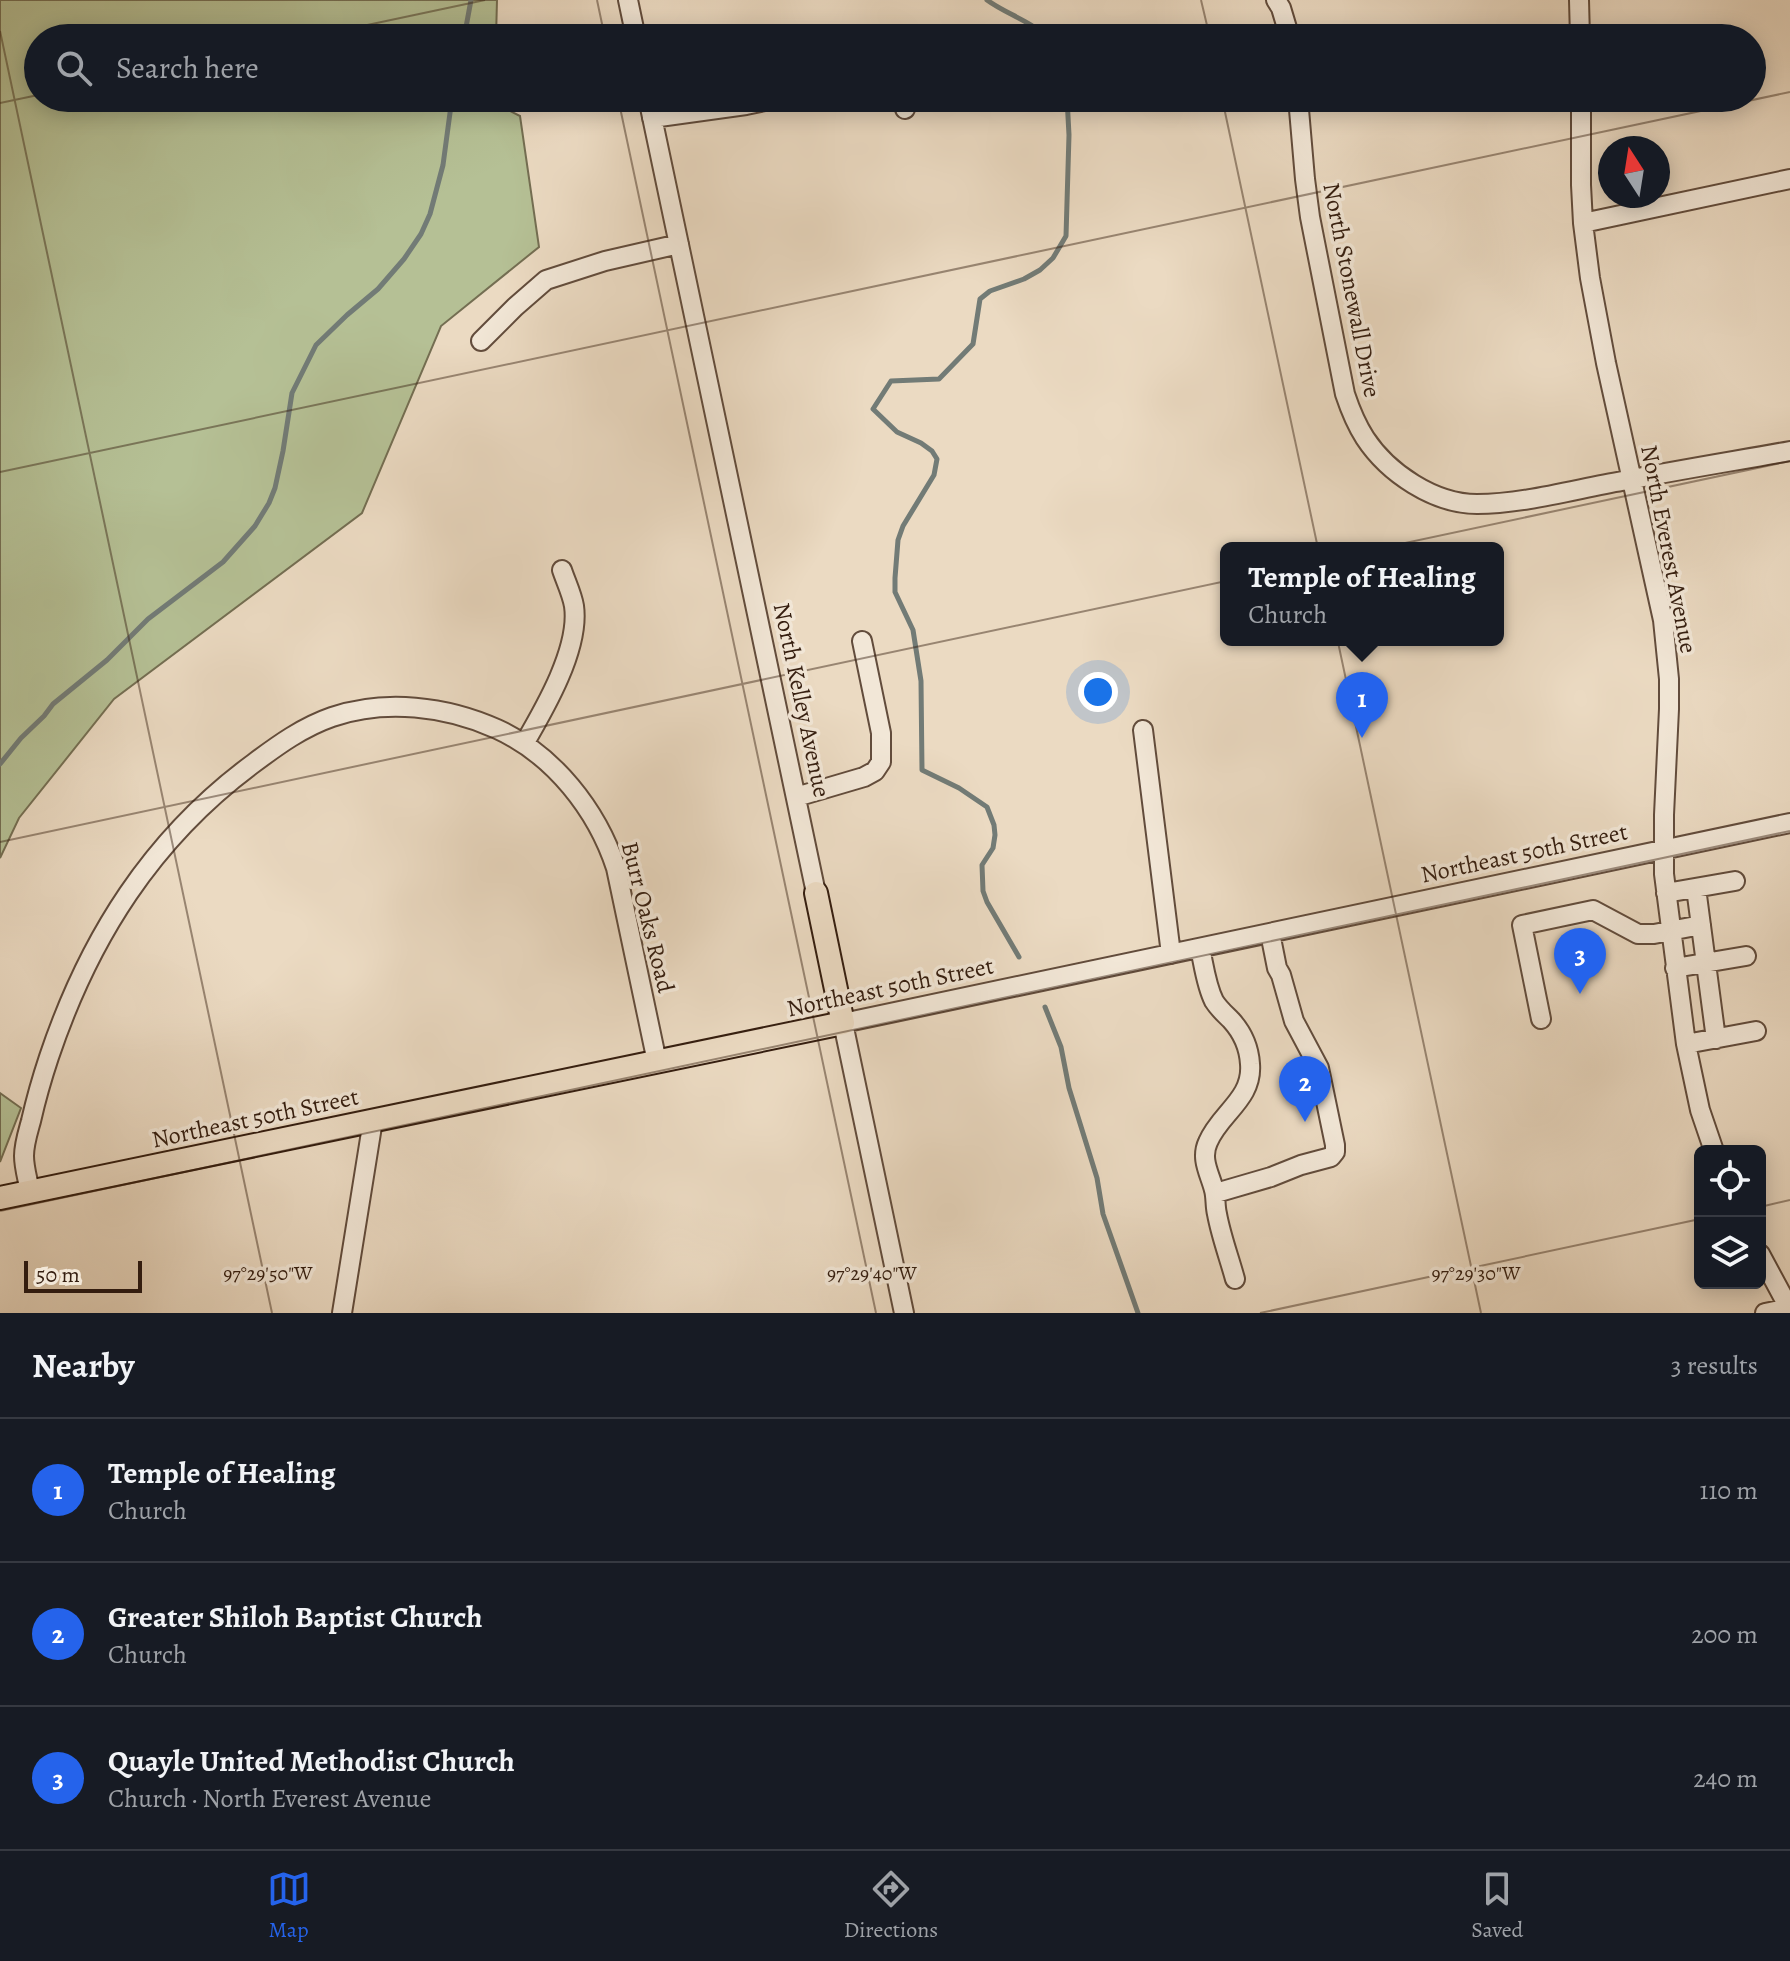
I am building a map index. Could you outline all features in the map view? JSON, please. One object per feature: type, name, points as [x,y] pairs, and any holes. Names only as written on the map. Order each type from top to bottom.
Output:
[{"type":"main road","name":"North Kelley Avenue","points":[[816,893],[843,1023]]},
{"type":"main road","name":"Northeast 50th Street","points":[[0,1198],[843,1023]]},
{"type":"street","points":[[628,0],[633,24]]},
{"type":"street","points":[[1276,0],[1286,24]]},
{"type":"street","points":[[1579,0],[1580,24]]},
{"type":"street","name":"North Kelley Avenue","points":[[651,112],[816,893]]},
{"type":"street","points":[[652,118],[695,112]]},
{"type":"street","name":"North Stonewall Drive","points":[[1299,112],[1310,217],[1345,394],[1365,438],[1382,459],[1402,476],[1425,490],[1474,504],[1516,500],[1790,451]]},
{"type":"street","name":"North Everest Avenue","points":[[1581,112],[1583,223],[1597,321],[1667,650],[1669,709],[1663,850],[1666,893],[1686,1044],[1700,1110],[1712,1145]]},
{"type":"street","points":[[1583,223],[1790,179]]},
{"type":"street","points":[[481,341],[546,280],[605,261],[679,244]]},
{"type":"street","points":[[524,744],[553,691],[567,658],[573,631],[574,601],[562,570]]},
{"type":"street","points":[[796,797],[864,777],[875,771],[881,762],[881,733],[862,641]]},
{"type":"street","name":"Burr Oaks Road","points":[[30,1192],[24,1163],[25,1146],[39,1088],[84,970],[115,911],[188,819],[230,781],[277,746],[319,721],[355,711],[403,707],[442,711],[487,725],[524,744],[559,775],[595,819],[607,843],[624,901],[657,1062]]},
{"type":"street","points":[[1143,730],[1171,954]]},
{"type":"street","name":"Northeast 50th Street","points":[[843,1023],[1790,823]]},
{"type":"street","points":[[1666,893],[1735,881]]},
{"type":"street","points":[[1696,888],[1716,1039]]},
{"type":"street","points":[[1541,1019],[1522,925],[1593,910],[1638,934],[1701,925]]},
{"type":"street","points":[[1216,1193],[1331,1157],[1335,1152],[1319,1068],[1294,1021],[1277,968],[1270,933]]},
{"type":"street","points":[[1200,948],[1212,998],[1240,1030],[1250,1063],[1250,1079],[1243,1096],[1208,1143],[1205,1155],[1216,1193],[1216,1214],[1235,1279]]},
{"type":"street","points":[[1675,968],[1746,956]]},
{"type":"street","points":[[1680,1005],[1711,1000]]},
{"type":"street","name":"North Kelley Avenue","points":[[843,1023],[904,1313]]},
{"type":"street","points":[[1686,1044],[1756,1031]]},
{"type":"street","points":[[342,1313],[373,1120]]},
{"type":"street","points":[[1765,1313],[1789,1308],[1766,1265]]},
{"type":"green space","points":[[0,0],[497,0],[496,24],[24,24],[24,112],[512,112],[520,116],[539,247],[441,326],[362,513],[114,699],[19,818],[0,858]]},
{"type":"green space","points":[[0,1093],[21,1108],[0,1162]]},
{"type":"waterway","points":[[467,24],[471,0]]},
{"type":"waterway","points":[[987,0],[1029,24]]},
{"type":"waterway","points":[[0,764],[53,704],[107,660],[148,619],[223,562],[255,526],[275,488],[292,393],[316,345],[378,289],[421,234],[430,214],[443,165],[450,112]]},
{"type":"waterway","points":[[1019,957],[983,891],[982,865],[993,848],[995,835],[987,807],[959,788],[922,770],[921,681],[913,630],[895,592],[895,578],[898,540],[903,526],[934,475],[937,459],[921,443],[897,432],[873,409],[891,381],[939,379],[973,344],[980,299],[990,291],[1024,279],[1053,258],[1066,236],[1068,112]]},
{"type":"waterway","points":[[1045,1007],[1061,1047],[1069,1088],[1097,1178],[1103,1214],[1138,1313]]},
{"type":"place","name":"Temple of Healing","points":[[1362,738]]},
{"type":"place","name":"Quayle United Methodist Church","points":[[1580,994]]},
{"type":"place","name":"Greater Shiloh Baptist Church","points":[[1305,1122]]}]
